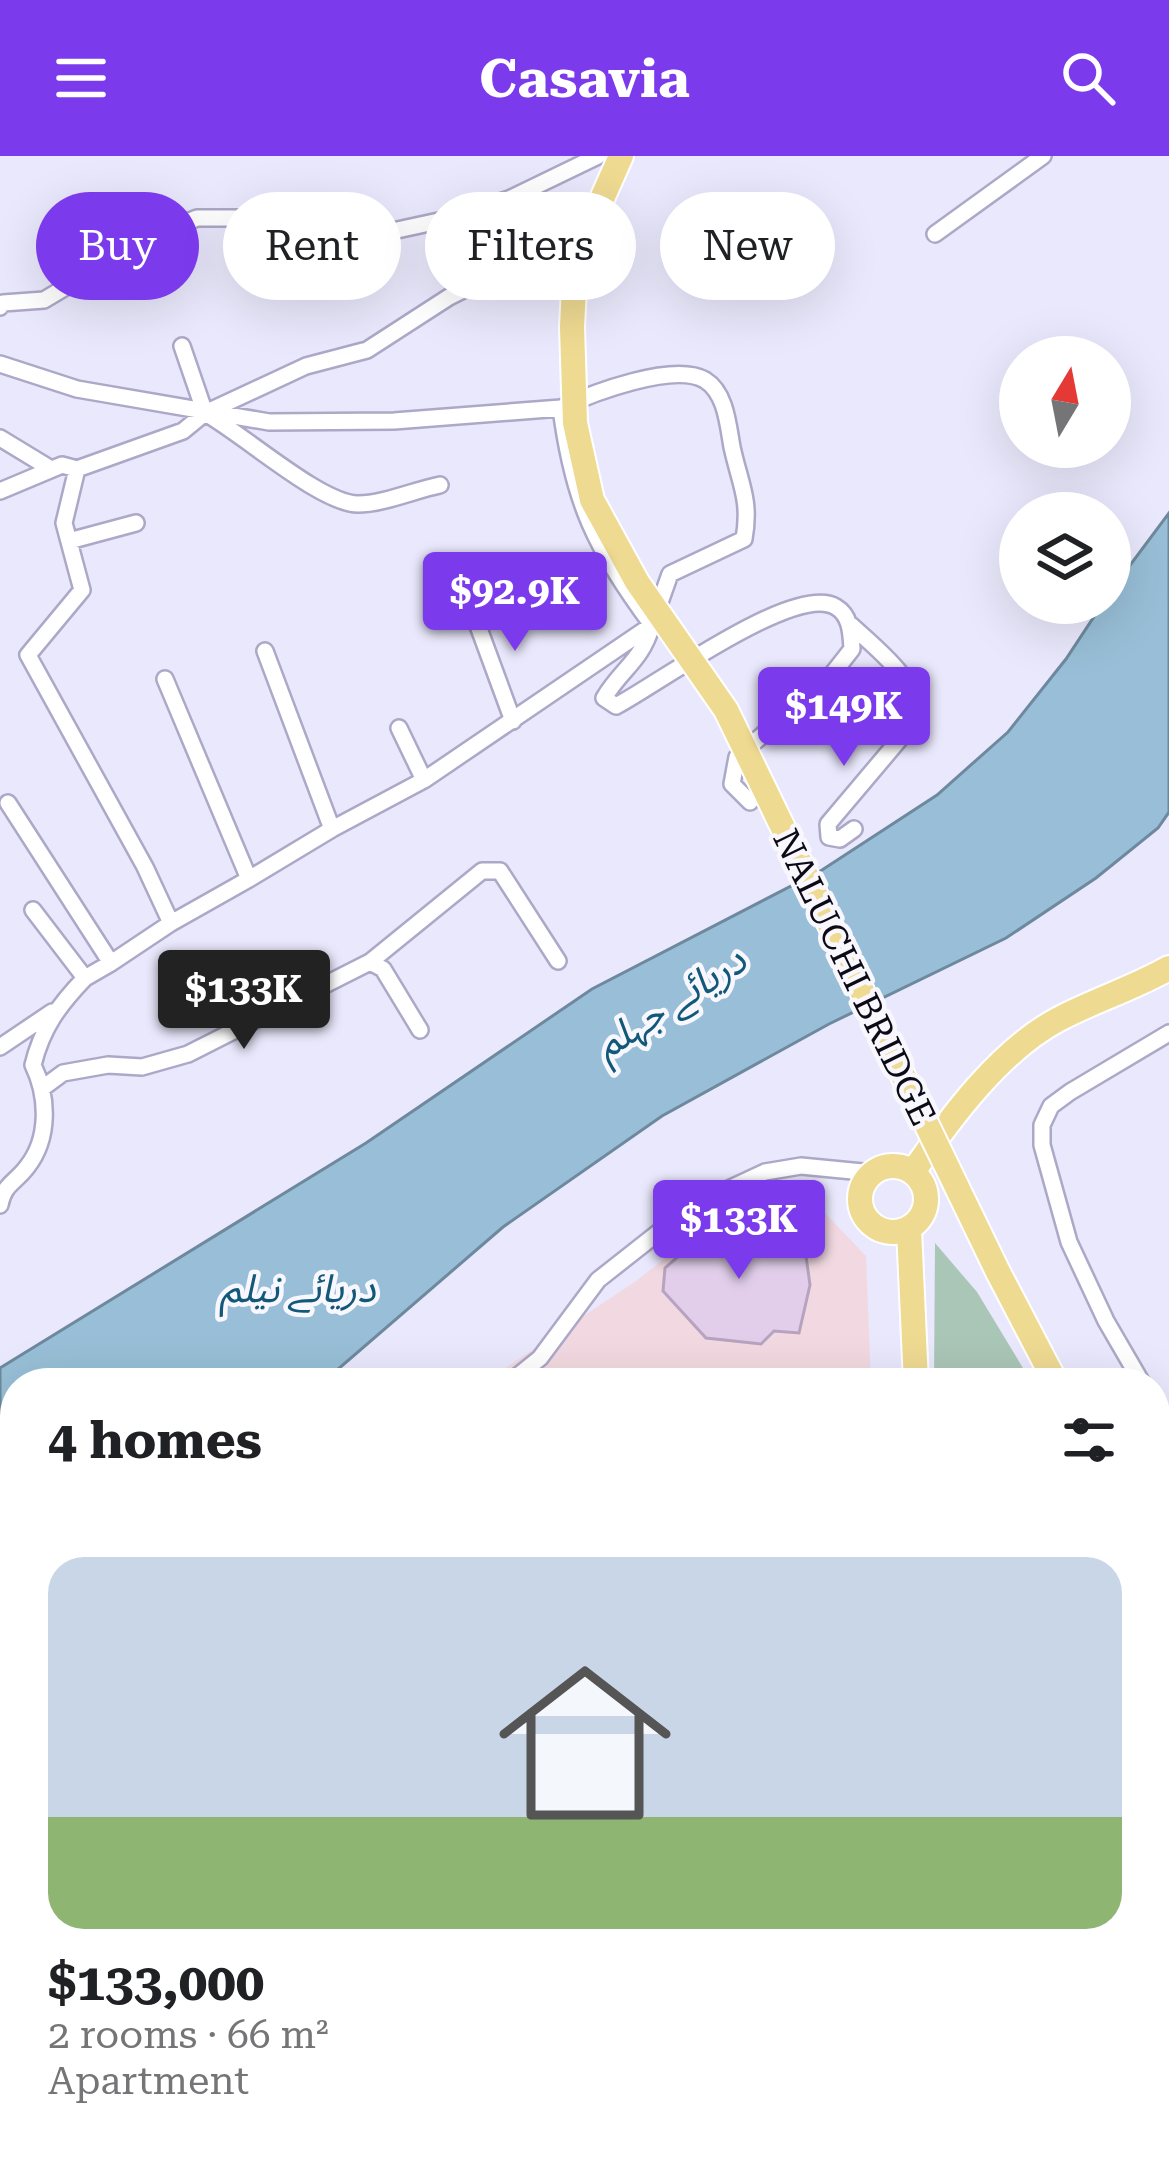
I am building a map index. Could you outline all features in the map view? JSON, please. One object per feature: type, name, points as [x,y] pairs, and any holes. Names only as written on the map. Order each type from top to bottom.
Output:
[{"type":"highway","name":"NALUCHI BRIDGE","points":[[621,156],[593,218],[574,287],[575,423],[592,500],[628,568],[725,710],[1048,1368]]},
{"type":"highway","points":[[913,1172],[956,1110],[1035,1037],[1057,1020],[1169,968]]},
{"type":"highway","points":[[893,1166],[921,1180],[927,1202],[918,1222],[909,1229],[886,1232],[867,1220],[861,1190],[873,1173],[893,1166]]},
{"type":"highway","points":[[909,1229],[915,1368]]},
{"type":"street","points":[[0,307],[3,302],[44,300],[146,239],[197,218],[244,218],[308,233],[374,235],[448,220],[509,199],[598,156]]},
{"type":"street","points":[[935,234],[1043,156]]},
{"type":"street","points":[[0,491],[62,465],[77,470],[183,431],[205,413],[306,366],[367,350],[444,300]]},
{"type":"street","points":[[182,346],[205,413],[335,501],[362,504],[440,484]]},
{"type":"street","points":[[0,364],[76,389],[205,413],[324,424],[561,408],[591,394],[677,373],[706,381],[724,405],[749,510],[744,538],[670,574],[644,653],[604,698],[616,706],[710,647],[792,607],[818,603],[836,607],[892,663],[916,694],[920,715],[828,824],[829,837],[840,839],[854,829]]},
{"type":"street","points":[[561,408],[568,457],[589,528],[652,625]]},
{"type":"street","points":[[0,438],[51,469]]},
{"type":"street","points":[[77,470],[64,523],[82,590],[28,655],[171,923]]},
{"type":"street","points":[[68,541],[136,523]]},
{"type":"street","points":[[470,604],[513,721]]},
{"type":"street","points":[[0,1047],[53,1011],[85,978],[171,923],[424,780],[652,625]]},
{"type":"street","points":[[750,802],[732,784],[737,757],[830,677],[852,649],[851,625]]},
{"type":"street","points":[[265,651],[332,829]]},
{"type":"street","points":[[165,679],[249,879]]},
{"type":"street","points":[[399,728],[424,780]]},
{"type":"street","points":[[8,802],[111,963]]},
{"type":"street","points":[[44,1087],[63,1072],[108,1065],[142,1067],[188,1054],[370,962],[482,872],[500,871],[558,961]]},
{"type":"street","points":[[33,910],[85,978]]},
{"type":"street","points":[[370,962],[383,969],[420,1030]]},
{"type":"street","points":[[0,1205],[4,1188],[29,1166],[43,1131],[44,1087],[33,1065],[53,1011]]},
{"type":"street","points":[[1133,1368],[1070,1242],[1042,1145],[1042,1125],[1051,1106],[1070,1092],[1169,1034]]},
{"type":"street","points":[[527,1368],[540,1358],[598,1280],[692,1207],[765,1172],[800,1166],[873,1173]]},
{"type":"shaded area","points":[[775,1197],[823,1211],[866,1256],[870,1368],[506,1368],[636,1281],[738,1201]]},
{"type":"green space","points":[[935,1243],[977,1292],[1023,1368],[934,1368]]},
{"type":"water","name":"دریائے نیلم","points":[[1169,513],[1169,812],[1158,828],[1096,878],[1006,938],[829,1024],[662,1116],[503,1227],[339,1368],[0,1368],[366,1143],[592,989],[822,870],[937,795],[1008,732],[1089,624],[1131,624],[1131,564]]},
{"type":"building","points":[[752,1219],[782,1242],[795,1239],[806,1256],[810,1285],[799,1333],[774,1331],[761,1344],[706,1338],[663,1291],[665,1268],[680,1255],[688,1228]]},
{"type":"water label","name":"دریائے جہلم","points":[[670,1002]]}]
